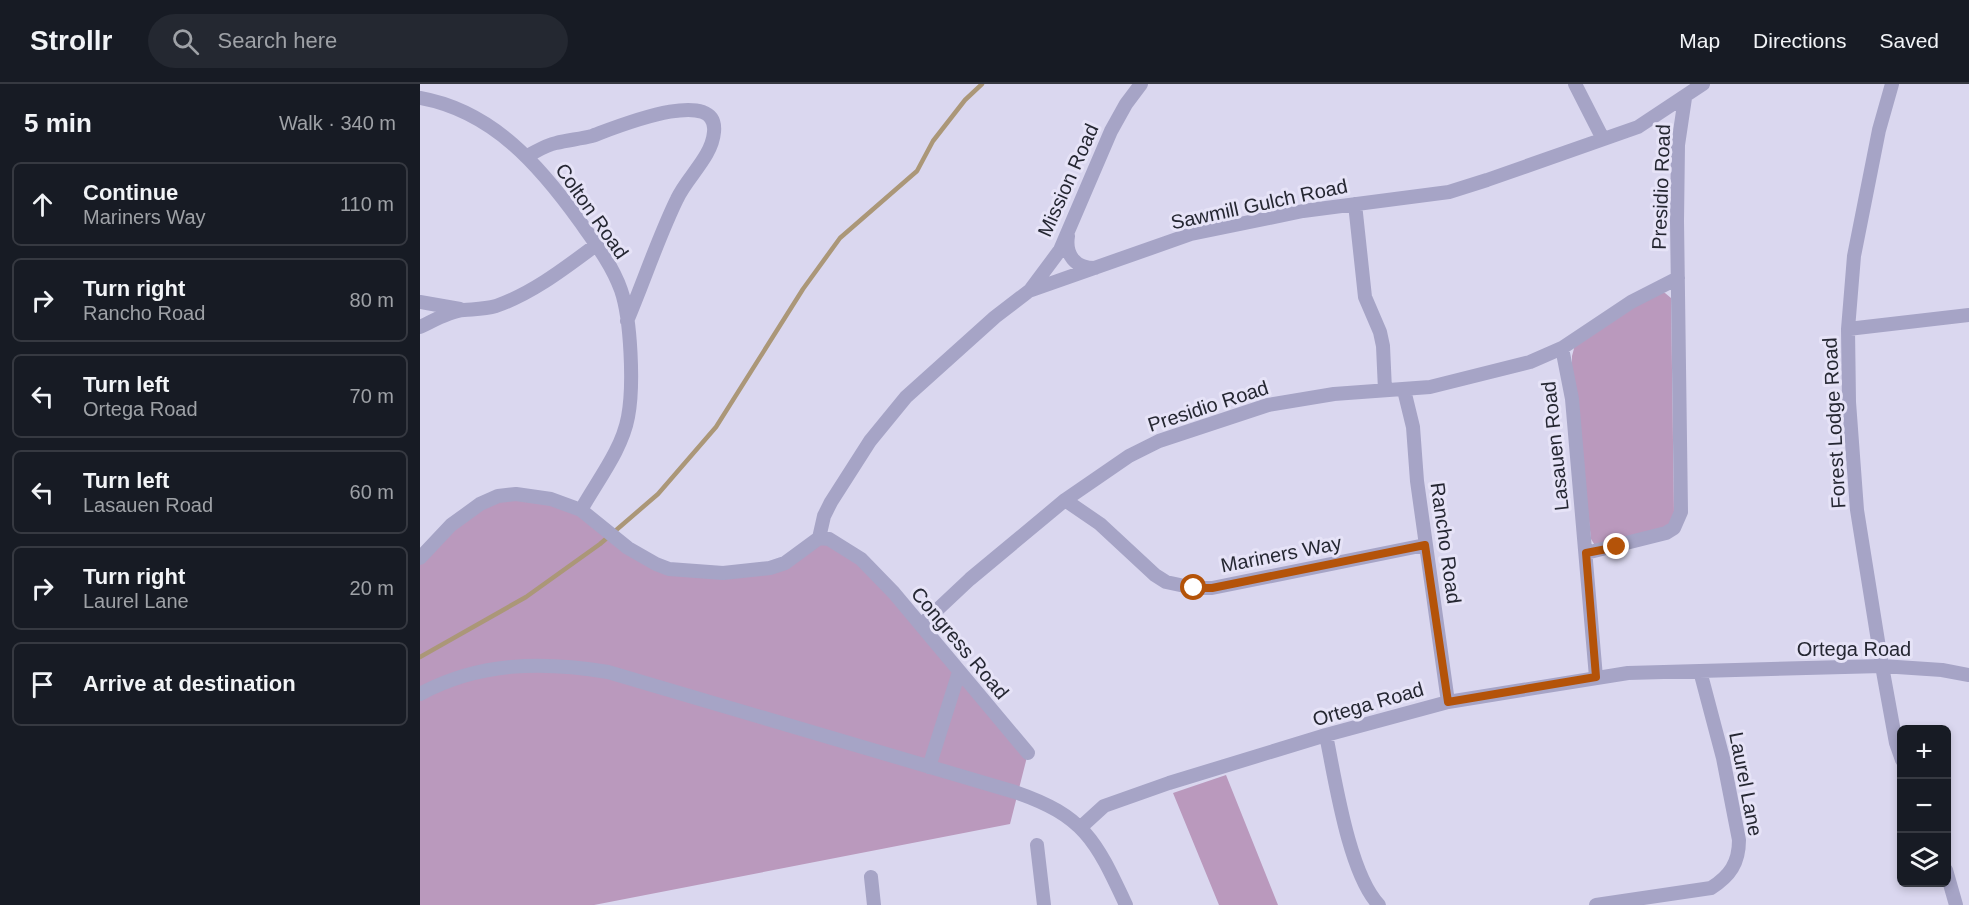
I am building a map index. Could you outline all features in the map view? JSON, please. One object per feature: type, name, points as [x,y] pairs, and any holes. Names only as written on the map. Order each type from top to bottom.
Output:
[{"type":"street","name":"Mission Road","points":[[1029,291],[1051,264],[1068,234],[1094,165],[1110,131],[1125,104],[1142,84]]},
{"type":"street","points":[[1575,84],[1603,139]]},
{"type":"street","name":"Sawmill Gulch Road","points":[[819,538],[824,516],[831,502],[870,441],[894,410],[927,375],[1029,291],[1191,234],[1303,211],[1449,192],[1638,127],[1703,84]]},
{"type":"street","name":"Forest Lodge Road","points":[[1892,84],[1879,130],[1854,256],[1848,329],[1852,468],[1865,567],[1897,746]]},
{"type":"street","name":"Colton Road","points":[[420,98],[450,105],[468,113],[506,137],[527,156],[567,204],[596,245],[621,291],[627,321],[630,384],[628,419],[622,437],[581,510]]},
{"type":"street","name":"Presidio Road","points":[[1678,278],[1678,145],[1684,98]]},
{"type":"street","points":[[527,156],[544,147],[592,135],[663,107],[684,104],[697,106],[707,110],[712,118],[714,131],[711,146],[676,200],[627,321]]},
{"type":"street","points":[[1354,204],[1365,297],[1380,332],[1383,346],[1385,390]]},
{"type":"street","points":[[1068,234],[1066,244],[1072,259],[1083,267],[1096,268]]},
{"type":"street","points":[[420,302],[462,310],[494,306],[516,298],[596,245]]},
{"type":"street","points":[[1562,348],[1630,302],[1678,278],[1681,512],[1674,528],[1666,533],[1586,553]]},
{"type":"street","points":[[420,327],[462,310]]},
{"type":"street","points":[[1848,329],[1969,315]]},
{"type":"street","name":"Presidio Road","points":[[921,625],[970,579],[1065,500],[1129,456],[1159,441],[1196,427],[1288,400],[1430,387],[1530,362],[1562,348]]},
{"type":"street","name":"Lasauen Road","points":[[1562,348],[1572,399],[1596,677]]},
{"type":"street","name":"Rancho Road","points":[[1404,390],[1413,426],[1425,545],[1448,702]]},
{"type":"street","points":[[420,558],[451,525],[480,504],[498,496],[516,494],[552,499],[581,510],[628,548],[669,569],[723,573],[752,571],[785,563],[819,538]]},
{"type":"street","name":"Mariners Way","points":[[1065,500],[1100,525],[1155,575],[1166,582],[1194,588],[1212,588],[1425,545]]},
{"type":"street","name":"Congress Road","points":[[819,538],[829,539],[861,559],[921,625],[1028,753]]},
{"type":"street","points":[[420,694],[470,673],[520,665],[572,666],[608,672],[1015,792],[1051,805],[1081,827],[1095,845],[1126,905]]},
{"type":"street","name":"Ortega Road","points":[[1081,827],[1104,806],[1169,783],[1326,735],[1448,702],[1628,673],[1882,666],[1942,670],[1969,675]]},
{"type":"street","name":"Laurel Lane","points":[[1596,905],[1711,888],[1724,880],[1735,863],[1739,853],[1737,828],[1723,758],[1700,671]]},
{"type":"street","points":[[929,767],[959,672]]},
{"type":"street","points":[[1326,735],[1354,857],[1365,885],[1379,905]]},
{"type":"street","points":[[1037,844],[1044,905]]},
{"type":"street","points":[[872,878],[874,905]]},
{"type":"street","points":[[1951,886],[1956,905]]},
{"type":"shaded area","points":[[1659,292],[1671,298],[1674,513],[1671,523],[1663,528],[1596,547],[1591,539],[1572,356],[1576,341]]},
{"type":"shaded area","points":[[498,496],[551,499],[656,564],[770,568],[819,538],[861,559],[1028,753],[1010,824],[594,905],[420,905],[420,558],[451,525]]},
{"type":"shaded area","points":[[1226,775],[1278,905],[1219,905],[1173,793]]},
{"type":"waterway","points":[[420,657],[526,597],[600,544],[658,494],[716,427],[803,289],[840,238],[917,171],[933,141],[965,100],[982,84]]},
{"type":"route","points":[[1194,588],[1212,588],[1425,545],[1448,702],[1596,677],[1586,553],[1617,547]]}]
